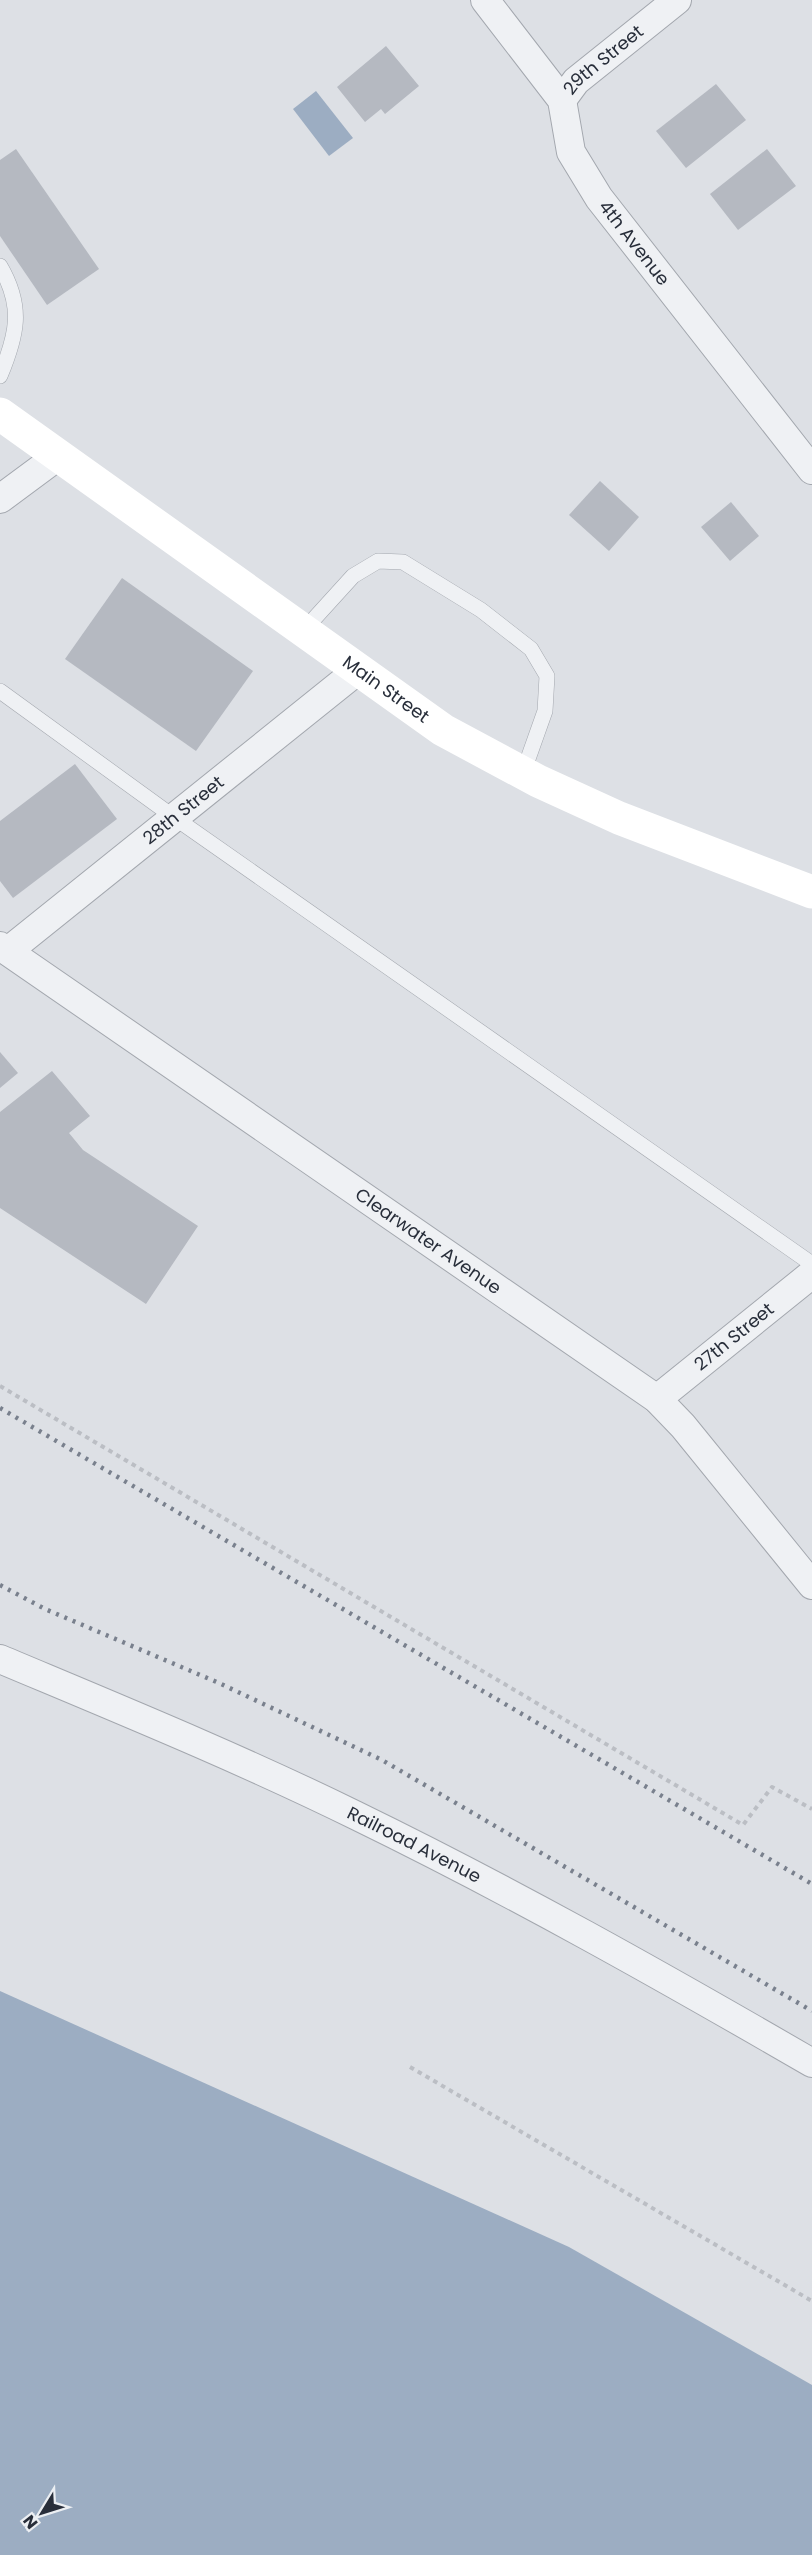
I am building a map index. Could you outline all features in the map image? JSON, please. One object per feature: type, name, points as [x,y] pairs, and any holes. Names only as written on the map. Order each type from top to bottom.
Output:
[{"type":"main road","name":"Main Street","points":[[0,414],[443,730],[523,773],[619,818],[812,892]]},
{"type":"street","name":"4th Avenue","points":[[485,0],[562,100],[571,152],[599,198],[812,470]]},
{"type":"street","name":"29th Street","points":[[562,100],[576,81],[677,0]]},
{"type":"street","points":[[0,499],[58,456]]},
{"type":"street","name":"28th Street","points":[[4,949],[175,818],[358,670]]},
{"type":"street","name":"Clearwater Avenue","points":[[4,949],[657,1400],[683,1426],[812,1585]]},
{"type":"street","name":"27th Street","points":[[657,1400],[812,1274]]},
{"type":"street","name":"Railroad Avenue","points":[[0,1659],[176,1732],[355,1815],[647,1968],[812,2064]]},
{"type":"lane","points":[[0,266],[16,304],[15,339],[0,376]]},
{"type":"lane","points":[[303,631],[353,576],[378,561],[403,562],[481,610],[531,649],[548,676],[545,711],[523,773]]},
{"type":"lane","points":[[0,691],[175,818],[812,1264]]},
{"type":"path","points":[[0,1386],[743,1826],[772,1787],[812,1809]]},
{"type":"path","points":[[410,2067],[812,2301]]},
{"type":"water","points":[[316,91],[353,138],[329,156],[293,109]]},
{"type":"water","points":[[0,1991],[569,2247],[812,2385],[812,2555],[0,2555]]},
{"type":"building","points":[[386,46],[419,86],[385,114],[381,109],[365,122],[337,87]]},
{"type":"building","points":[[716,84],[746,120],[686,168],[656,131]]},
{"type":"building","points":[[16,149],[99,269],[47,305],[0,236],[0,160]]},
{"type":"building","points":[[767,149],[796,186],[738,230],[710,194]]},
{"type":"building","points":[[600,481],[639,517],[609,551],[569,515]]},
{"type":"building","points":[[731,502],[759,536],[730,561],[701,527]]},
{"type":"building","points":[[122,578],[253,671],[196,751],[65,659]]},
{"type":"building","points":[[75,764],[117,819],[13,898],[0,881],[0,821]]},
{"type":"building","points":[[0,1052],[18,1073],[0,1088]]},
{"type":"building","points":[[52,1071],[90,1116],[69,1133],[83,1150],[198,1226],[146,1304],[0,1208],[0,1112]]},
{"type":"railway","points":[[0,1408],[812,1884]]},
{"type":"railway","points":[[0,1585],[45,1609],[219,1683],[382,1760],[812,2011]]}]
